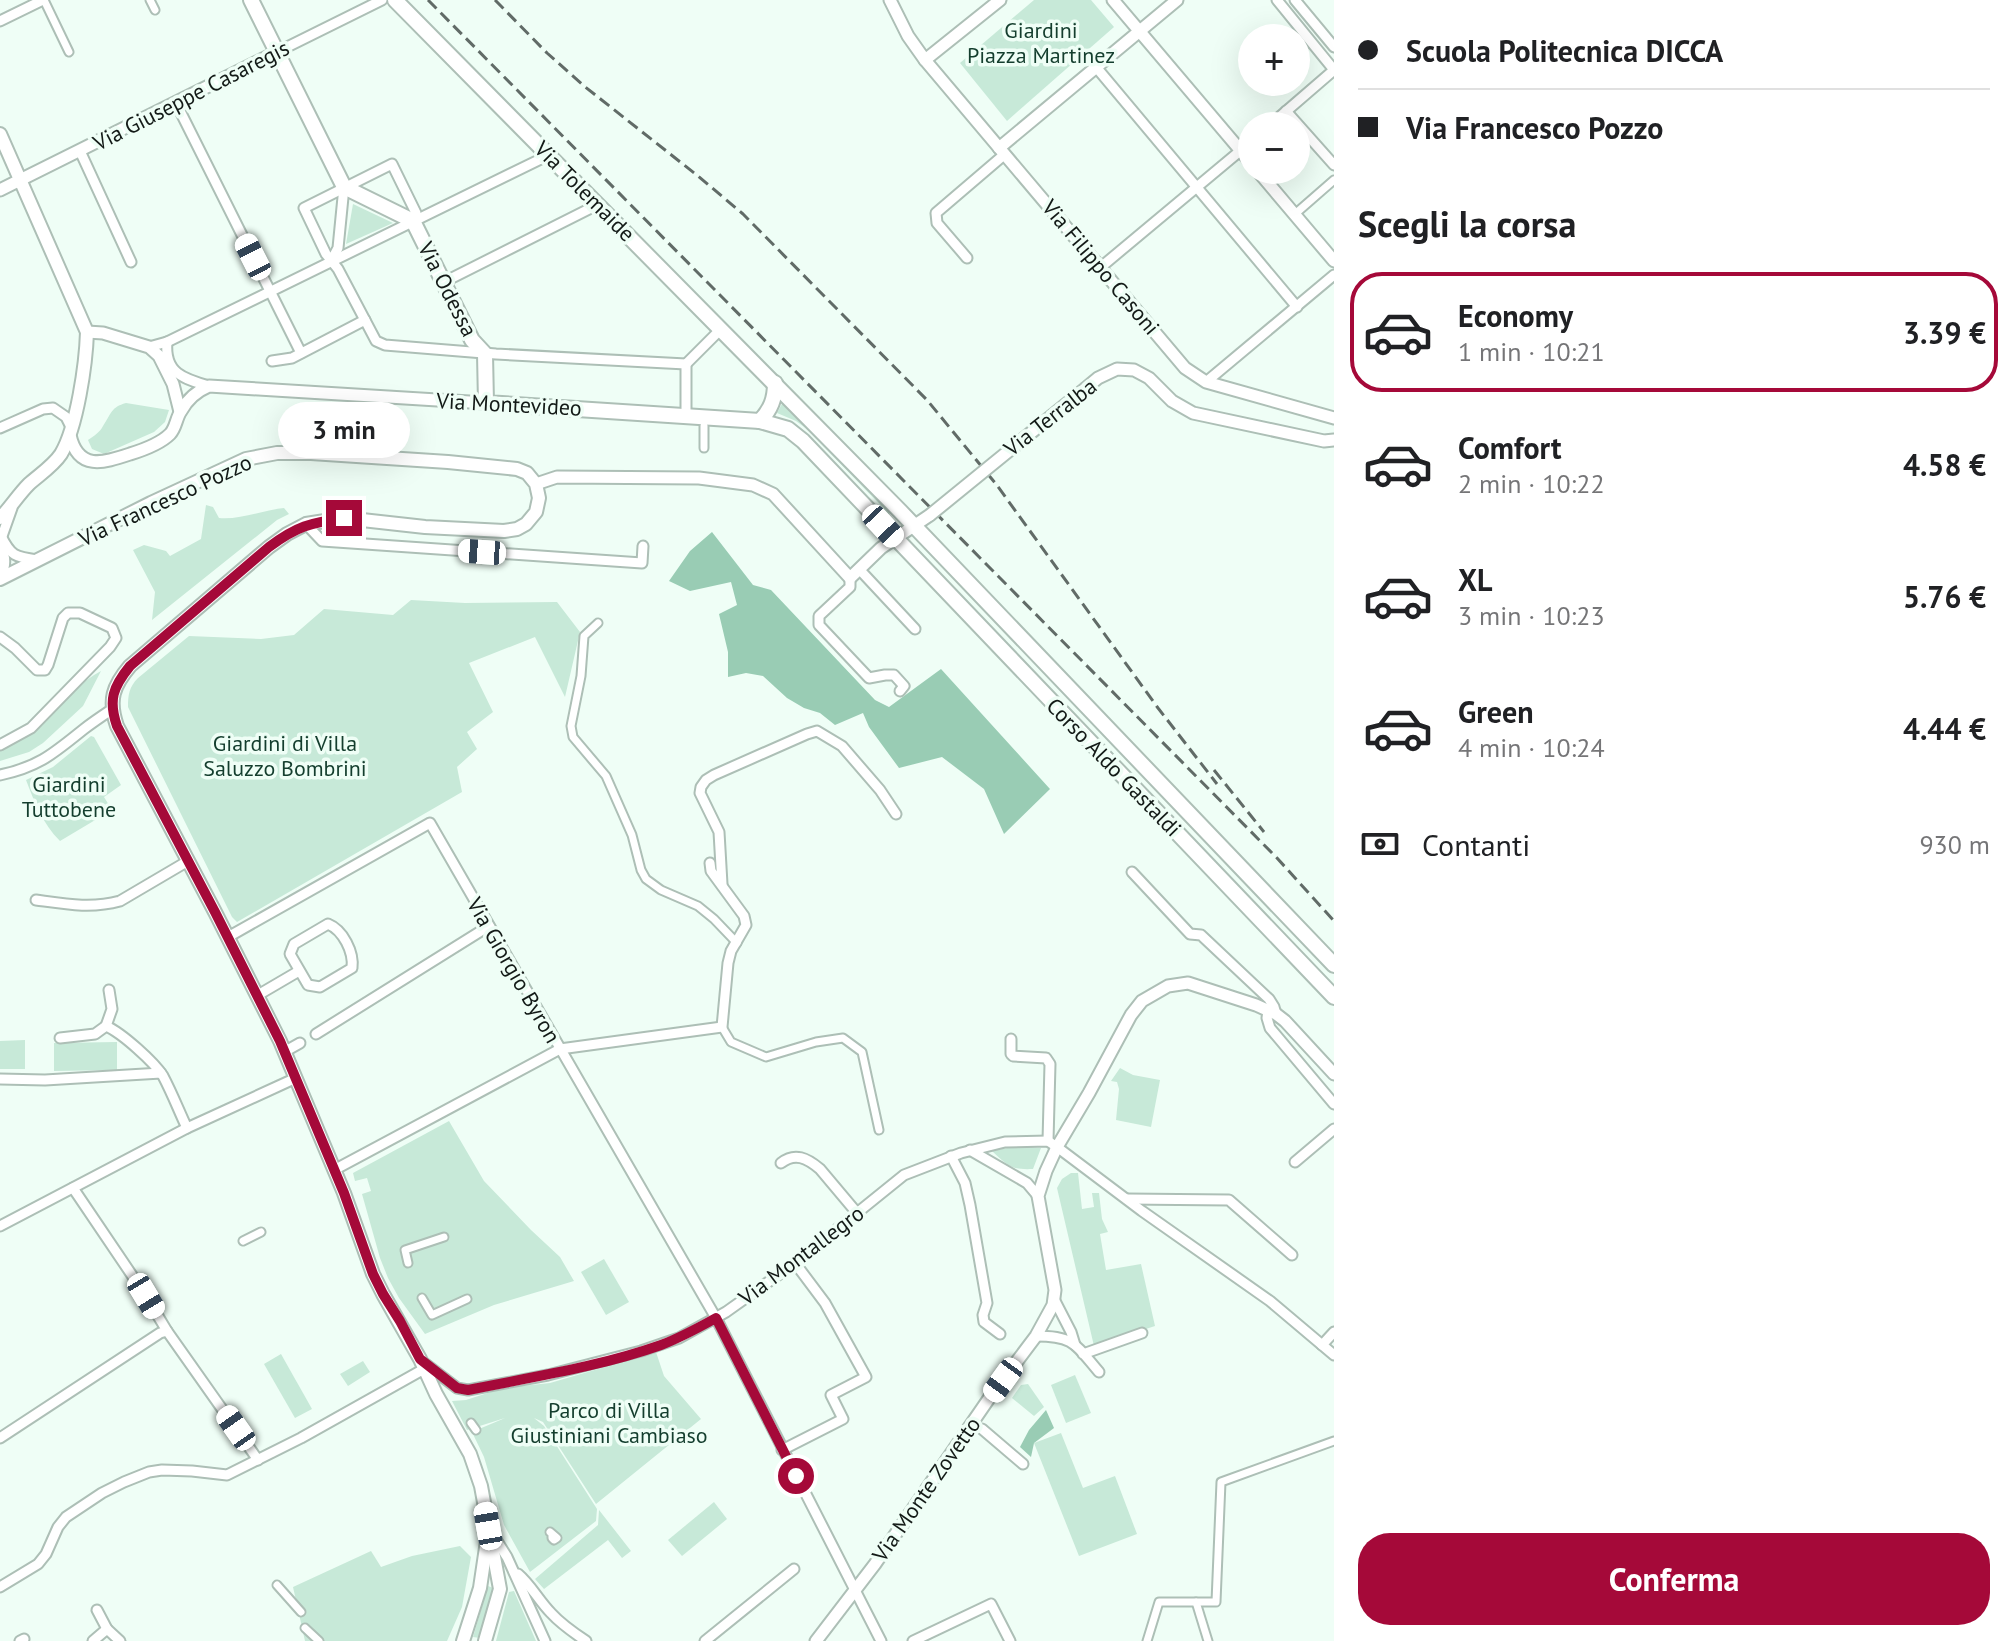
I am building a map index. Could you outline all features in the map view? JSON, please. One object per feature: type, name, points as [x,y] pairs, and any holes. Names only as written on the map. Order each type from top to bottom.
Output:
[{"type":"main road","points":[[251,0],[344,187],[413,221]]},
{"type":"main road","name":"Via Tolemaide","points":[[395,0],[775,383]]},
{"type":"main road","points":[[0,134],[87,332],[86,358],[71,431],[59,457],[26,487],[0,518]]},
{"type":"main road","name":"Via Odessa","points":[[413,221],[472,340],[485,354],[486,403]]},
{"type":"main road","points":[[760,421],[769,412],[775,397],[775,383]]},
{"type":"main road","name":"Corso Aldo Gastaldi","points":[[775,383],[1334,965]]},
{"type":"main road","name":"Via Montevideo","points":[[486,403],[760,421]]},
{"type":"main road","name":"Corso Aldo Gastaldi","points":[[760,421],[788,429],[803,441],[1334,997]]},
{"type":"main road","name":"Via Francesco Pozzo","points":[[0,578],[246,459],[277,453],[517,469],[527,473],[536,484]]},
{"type":"main road","points":[[485,1641],[500,1589],[477,1470],[373,1274],[334,1170],[258,995],[111,710],[119,679],[130,666],[287,534],[306,524],[344,518],[425,527],[517,529],[536,512],[539,498],[536,484]]},
{"type":"main road","points":[[463,1641],[480,1588],[488,1526]]},
{"type":"street","points":[[0,21],[43,0],[69,52]]},
{"type":"street","points":[[150,0],[155,10]]},
{"type":"street","name":"Via Giuseppe Casaregis","points":[[0,190],[382,0]]},
{"type":"street","name":"Via Filippo Casoni","points":[[890,0],[908,36],[925,60],[1185,368],[1206,382]]},
{"type":"street","points":[[925,60],[1000,0]]},
{"type":"street","points":[[1113,0],[1238,148]]},
{"type":"street","points":[[967,258],[937,223],[936,213],[1096,67],[1177,0]]},
{"type":"street","points":[[1277,0],[1334,70],[1286,111],[1334,165]]},
{"type":"street","points":[[1295,0],[1334,47]]},
{"type":"street","points":[[1096,67],[1297,307]]},
{"type":"street","points":[[176,103],[301,353]]},
{"type":"street","points":[[80,151],[131,262]]},
{"type":"street","points":[[1101,267],[1238,152]]},
{"type":"street","points":[[149,347],[167,342],[270,290],[335,265],[413,221],[549,155]]},
{"type":"street","points":[[413,221],[416,213],[392,164],[304,208],[376,341],[385,345],[485,354],[686,364]]},
{"type":"street","points":[[1295,214],[1334,180]]},
{"type":"street","points":[[1269,184],[1334,261]]},
{"type":"street","points":[[335,265],[344,187]]},
{"type":"street","points":[[444,282],[599,204]]},
{"type":"street","points":[[1206,382],[1334,275]]},
{"type":"street","points":[[272,361],[292,358],[365,320]]},
{"type":"street","points":[[686,415],[686,364],[721,329]]},
{"type":"street","points":[[87,332],[103,333],[149,347],[159,356],[173,384],[180,412]]},
{"type":"street","points":[[167,342],[166,350],[173,370],[181,377],[209,386]]},
{"type":"street","name":"Via Terralba","points":[[914,525],[1098,378],[1117,369],[1134,370],[1149,378],[1172,401],[1193,413],[1324,441],[1334,440]]},
{"type":"street","points":[[1206,382],[1334,417]]},
{"type":"street","points":[[59,457],[79,456],[92,462],[105,462],[140,451],[171,434],[180,412],[192,397],[209,386]]},
{"type":"street","name":"Via Montevideo","points":[[209,386],[486,403]]},
{"type":"street","points":[[0,428],[43,409],[53,408],[66,417],[73,447],[79,456]]},
{"type":"street","points":[[704,426],[704,448]]},
{"type":"street","points":[[536,484],[557,477],[573,477],[699,478],[753,485],[773,494],[915,629]]},
{"type":"street","points":[[0,578],[5,560],[1,543],[13,505]]},
{"type":"street","points":[[306,524],[322,541],[642,563],[643,546]]},
{"type":"street","points":[[900,691],[904,686],[894,675],[869,678],[819,625],[819,616],[850,587],[854,574],[894,538],[914,525]]},
{"type":"street","points":[[1,543],[15,556],[32,563]]},
{"type":"street","points":[[5,560],[7,563],[32,563]]},
{"type":"street","points":[[0,637],[37,670],[45,670],[63,618],[68,613],[80,613],[112,628],[116,638],[31,728],[0,745]]},
{"type":"street","points":[[598,623],[584,636],[581,676],[571,726],[573,737],[606,776],[632,835],[646,879],[661,890],[698,906],[737,943]]},
{"type":"street","points":[[0,775],[35,765],[111,710]]},
{"type":"street","points":[[722,887],[719,832],[702,799],[701,787],[714,775],[807,734],[817,731],[842,746],[896,814]]},
{"type":"street","name":"Via Giorgio Byron","points":[[228,937],[430,823],[716,1318],[881,1641]]},
{"type":"street","points":[[36,900],[81,906],[120,901],[188,861]]},
{"type":"street","points":[[710,863],[711,871],[744,916],[746,925],[731,951],[728,963],[722,1027],[731,1042],[766,1057],[816,1042],[843,1038],[862,1052],[879,1130]]},
{"type":"street","points":[[1132,872],[1190,934],[1201,935],[1269,999],[1274,1007],[1267,1018],[1270,1028],[1334,1104]]},
{"type":"street","points":[[328,924],[337,928],[354,957],[352,968],[320,987],[308,985],[299,971],[290,954],[294,944],[328,924]]},
{"type":"street","points":[[316,1034],[489,926]]},
{"type":"street","points":[[258,995],[299,971]]},
{"type":"street","points":[[1052,1144],[1067,1130],[1136,1007],[1156,991],[1168,986],[1188,983],[1272,1012],[1334,1074]]},
{"type":"street","points":[[60,1038],[95,1034],[106,1026],[112,1009],[109,990]]},
{"type":"street","points":[[106,1026],[130,1042],[161,1073],[187,1128]]},
{"type":"street","points":[[334,1170],[560,1049],[722,1027]]},
{"type":"street","points":[[1011,1039],[1013,1056],[1046,1058],[1050,1064],[1052,1144],[1038,1196],[1054,1299],[1075,1345]]},
{"type":"street","points":[[284,1052],[300,1043]]},
{"type":"street","points":[[0,1079],[45,1080],[161,1073]]},
{"type":"street","points":[[0,1226],[187,1128],[296,1078]]},
{"type":"street","points":[[1295,1162],[1334,1129]]},
{"type":"street","name":"Via Montallegro","points":[[422,1364],[457,1388],[468,1390],[548,1375],[679,1338],[716,1318],[795,1263],[898,1178],[951,1156],[1005,1142],[1052,1144]]},
{"type":"street","points":[[1052,1144],[1270,1301],[1334,1355]]},
{"type":"street","points":[[970,1150],[1027,1183],[1038,1196]]},
{"type":"street","points":[[781,1163],[796,1156],[812,1163],[857,1213]]},
{"type":"street","points":[[951,1156],[965,1183],[970,1205],[987,1303],[984,1322],[1000,1334]]},
{"type":"street","points":[[73,1188],[167,1331],[258,1460]]},
{"type":"street","points":[[1127,1199],[1229,1200],[1292,1255]]},
{"type":"street","points":[[243,1241],[261,1232]]},
{"type":"street","points":[[408,1263],[405,1250],[444,1237]]},
{"type":"street","points":[[782,1450],[843,1419],[831,1395],[866,1377],[825,1303],[795,1263]]},
{"type":"street","points":[[422,1298],[432,1315],[467,1299]]},
{"type":"street","name":"Via Monte Zovetto","points":[[816,1641],[1036,1336],[1054,1299]]},
{"type":"street","points":[[1,1436],[167,1331]]},
{"type":"street","points":[[1322,1345],[1334,1332]]},
{"type":"street","points":[[1083,1354],[1142,1333]]},
{"type":"street","points":[[1036,1336],[1069,1340],[1099,1372]]},
{"type":"street","points":[[0,1587],[38,1564],[66,1517],[102,1493],[149,1472],[162,1470],[227,1475],[422,1364]]},
{"type":"street","name":"Via Monte Zovetto","points":[[982,1429],[1023,1464]]},
{"type":"street","points":[[1147,1641],[1159,1602],[1216,1602],[1221,1482],[1334,1441]]},
{"type":"street","points":[[488,1526],[514,1572],[545,1641]]},
{"type":"street","points":[[705,1641],[794,1569]]},
{"type":"street","points":[[514,1572],[524,1579],[551,1614],[586,1641]]},
{"type":"street","points":[[277,1585],[301,1612]]},
{"type":"street","points":[[1196,1602],[1208,1641]]},
{"type":"street","points":[[913,1641],[991,1604],[1010,1641]]},
{"type":"street","points":[[97,1610],[107,1629],[120,1641]]},
{"type":"street","points":[[305,1628],[319,1641]]},
{"type":"street","points":[[93,1641],[107,1629]]},
{"type":"green space","name":"Giardini Piazza Martinez","points":[[1034,0],[1091,0],[1114,27],[1007,121],[960,63]]},
{"type":"green space","points":[[353,204],[393,223],[346,244]]},
{"type":"green space","points":[[783,402],[891,512],[889,514],[807,429],[777,413]]},
{"type":"green space","points":[[126,403],[169,410],[165,422],[154,432],[104,454],[92,449],[88,440],[100,430],[114,409]]},
{"type":"green space","points":[[206,505],[213,507],[219,518],[235,518],[284,508],[289,514],[277,520],[152,620],[155,592],[133,550],[144,545],[166,551],[170,556],[201,539]]},
{"type":"green space","points":[[712,532],[753,585],[771,590],[875,700],[889,707],[941,669],[1050,789],[1004,834],[984,789],[942,757],[899,768],[869,727],[863,713],[835,725],[820,713],[787,698],[763,676],[746,673],[728,677],[728,652],[719,614],[737,605],[731,582],[690,591],[669,581],[690,551]]},
{"type":"green space","name":"Giardini di Villa Saluzzo Bombrini","points":[[411,600],[557,602],[580,632],[565,697],[535,637],[469,663],[493,712],[467,732],[477,749],[457,767],[462,792],[237,922],[128,707],[133,685],[189,636],[261,639],[294,635],[324,609],[393,615]]},
{"type":"green space","points":[[101,671],[83,706],[43,743],[29,752],[0,761],[0,750],[28,734],[87,679]]},
{"type":"green space","name":"Giardini Tuttobene","points":[[91,736],[121,785],[104,797],[112,810],[60,841],[44,820],[26,780],[53,767]]},
{"type":"green space","points":[[25,1040],[25,1069],[0,1069],[0,1041]]},
{"type":"green space","points":[[117,1042],[117,1070],[54,1071],[54,1043]]},
{"type":"green space","points":[[1120,1068],[1133,1075],[1160,1080],[1151,1127],[1116,1120],[1119,1089],[1117,1082],[1111,1081]]},
{"type":"green space","points":[[449,1121],[484,1181],[560,1257],[574,1281],[494,1305],[425,1334],[388,1278],[362,1194],[371,1191],[367,1178],[355,1181],[353,1173]]},
{"type":"green space","points":[[1017,1146],[1041,1148],[1033,1169],[1010,1166],[992,1151]]},
{"type":"green space","points":[[1071,1173],[1078,1173],[1082,1209],[1094,1207],[1092,1193],[1099,1193],[1102,1219],[1108,1232],[1100,1234],[1106,1270],[1141,1264],[1155,1326],[1094,1346],[1057,1188],[1062,1179]]},
{"type":"green space","points":[[604,1259],[629,1302],[606,1315],[581,1272]]},
{"type":"green space","name":"Parco di Villa Giustiniani Cambiaso","points":[[656,1352],[664,1376],[701,1419],[596,1504],[543,1422],[534,1418],[544,1426],[597,1509],[596,1521],[530,1572],[504,1525],[484,1457],[472,1432],[505,1418],[467,1430],[452,1401],[466,1400],[503,1388],[550,1383]]},
{"type":"green space","points":[[281,1354],[312,1409],[295,1418],[264,1364]]},
{"type":"green space","points":[[363,1361],[370,1372],[348,1386],[340,1374]]},
{"type":"green space","points":[[1075,1375],[1091,1413],[1066,1423],[1051,1385]]},
{"type":"green space","points":[[1028,1384],[1044,1407],[1034,1416],[1012,1398],[1021,1385]]},
{"type":"green space","points":[[1046,1410],[1054,1428],[1034,1443],[1031,1457],[1020,1447],[1029,1430]]},
{"type":"green space","points":[[1061,1433],[1083,1488],[1115,1476],[1137,1534],[1079,1556],[1034,1443]]},
{"type":"green space","points":[[714,1502],[727,1519],[682,1556],[668,1540]]},
{"type":"green space","points":[[599,1510],[631,1551],[622,1558],[608,1540],[544,1589],[535,1579],[598,1525]]},
{"type":"green space","points":[[460,1546],[471,1557],[462,1607],[447,1641],[305,1641],[293,1587],[371,1551],[381,1567],[412,1556]]},
{"type":"green space","points":[[488,1586],[493,1588],[491,1601],[480,1638],[473,1637]]},
{"type":"green space","points":[[514,1591],[536,1641],[496,1641],[509,1592]]},
{"type":"railway","points":[[428,0],[1277,858],[1334,921]]},
{"type":"railway","points":[[495,0],[584,86],[743,214],[927,400],[996,484],[1158,708],[1217,784]]},
{"type":"railway","points":[[1214,770],[1264,832]]},
{"type":"route","points":[[344,518],[306,524],[269,547],[130,666],[119,679],[111,710],[280,1041],[344,1193],[373,1274],[420,1359],[457,1388],[468,1390],[548,1375],[641,1351],[679,1338],[716,1318],[796,1476]]}]
